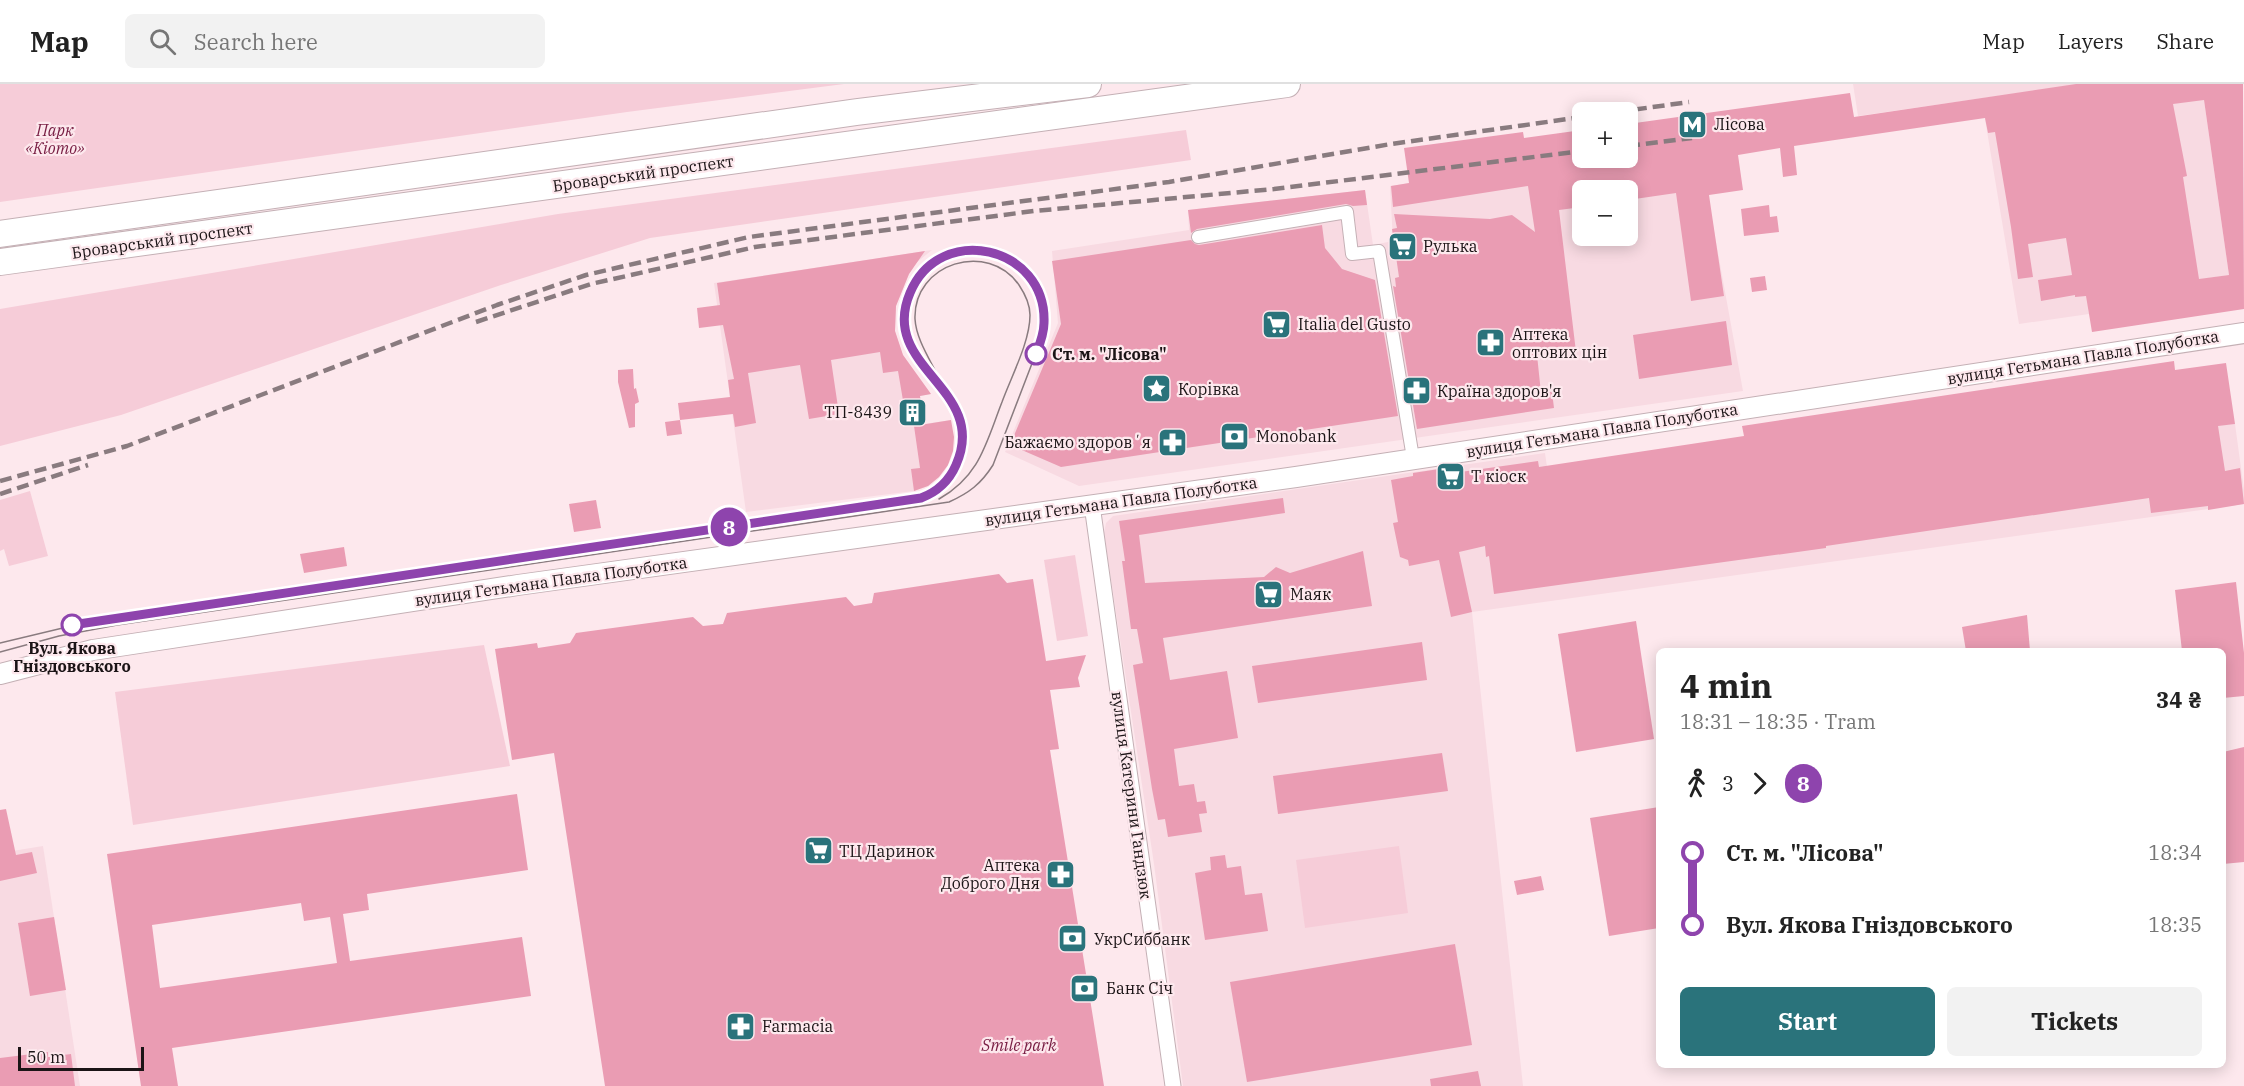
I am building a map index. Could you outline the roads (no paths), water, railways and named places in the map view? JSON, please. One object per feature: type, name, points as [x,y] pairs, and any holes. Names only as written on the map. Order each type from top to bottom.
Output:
[{"type":"highway","name":"Броварський проспект","points":[[0,234],[857,112],[1088,84]]},
{"type":"highway","name":"Броварський проспект","points":[[0,262],[1287,84]]},
{"type":"street","points":[[1198,237],[1347,212],[1352,254],[1379,251],[1413,458]]},
{"type":"street","name":"вулиця Гетьмана Павла Полуботка","points":[[0,674],[33,664],[117,646],[518,585],[1296,477],[2244,333]]},
{"type":"street","name":"вулиця Катерини Гандзюк","points":[[1092,505],[1173,1086]]},
{"type":"tram line","name":"8","points":[[72,625],[921,498],[933,494],[952,473],[962,450],[963,428],[946,391],[911,348],[906,338],[904,316],[909,295],[922,272],[938,258],[951,253],[964,250],[988,252],[1014,261],[1027,273],[1040,294],[1043,307],[1044,324],[1036,354]]},
{"type":"tram line","points":[[0,643],[92,621],[921,498],[932,493],[950,476],[956,465],[962,439],[958,415],[953,404],[916,356],[906,333],[905,318],[908,298],[921,273],[941,257],[965,250],[991,252],[1014,262],[1032,280],[1042,306],[1041,340],[993,465],[974,487],[949,502],[117,625],[59,636],[0,652]]},
{"type":"tram line","points":[[937,374],[920,341],[915,319],[918,300],[926,284],[939,272],[955,264],[972,261],[989,263],[1006,271],[1019,285],[1028,303],[1030,315],[1027,336],[980,457],[964,480],[939,499]]},
{"type":"railway","points":[[1638,109],[1689,102]]},
{"type":"railway","points":[[0,481],[127,446],[497,305],[586,275],[749,237],[1169,182],[1391,144],[1572,118]]},
{"type":"railway","points":[[1638,145],[1692,138]]},
{"type":"railway","points":[[476,322],[591,284],[755,247],[1034,211],[1274,189],[1572,152]]},
{"type":"railway","points":[[0,494],[88,465]]},
{"type":"place","name":"Лісова","points":[[1693,124]]},
{"type":"place","name":"Рулька","points":[[1402,246]]},
{"type":"place","name":"Italia del Gusto","points":[[1277,324]]},
{"type":"place","name":"Аптека оптових цін","points":[[1491,343]]},
{"type":"place","name":"Ст. м. \"Лісова\"","points":[[1036,354]]},
{"type":"place","name":"Корівка","points":[[1157,389]]},
{"type":"place","name":"Країна здоров'я","points":[[1416,391]]},
{"type":"place","name":"ТП-8439","points":[[913,412]]},
{"type":"place","name":"Monobank","points":[[1235,436]]},
{"type":"place","name":"Бажаємо здоровʼя","points":[[1172,442]]},
{"type":"place","name":"Т кіоск","points":[[1450,476]]},
{"type":"place","name":"Маяк","points":[[1269,594]]},
{"type":"place","name":"Вул. Якова Гніздовського","points":[[72,625]]},
{"type":"place","name":"ТЦ Даринок","points":[[818,851]]},
{"type":"place","name":"Аптека Доброго Дня","points":[[1061,874]]},
{"type":"place","name":"УкрСиббанк","points":[[1073,939]]},
{"type":"place","name":"Банк Січ","points":[[1085,988]]},
{"type":"place","name":"Farmacia","points":[[741,1026]]},
{"type":"park label","name":"Парк «Кіото»","points":[[55,139]]},
{"type":"park label","name":"Smile park","points":[[1019,1045]]}]
